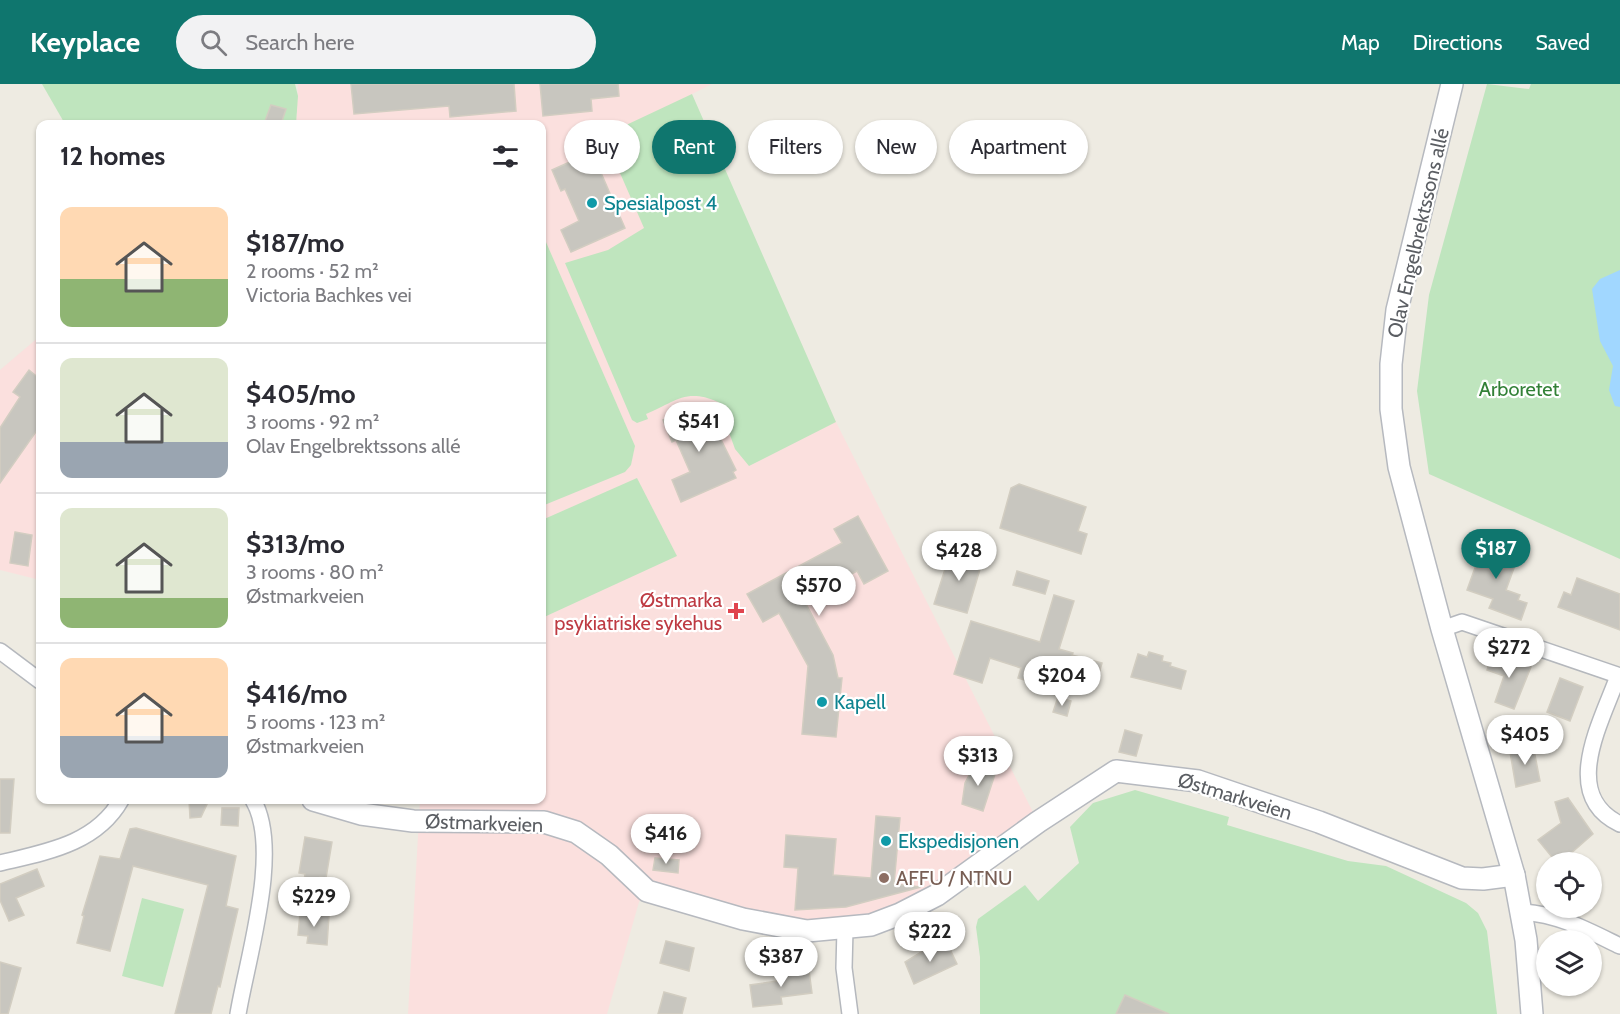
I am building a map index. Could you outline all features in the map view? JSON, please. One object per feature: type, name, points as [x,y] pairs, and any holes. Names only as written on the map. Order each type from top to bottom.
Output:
[{"type":"street","name":"Olav Engelbrektssons allé","points":[[1452,84],[1408,261],[1390,364],[1391,409],[1399,467],[1442,629],[1514,874],[1522,912],[1532,1014]]},
{"type":"street","points":[[1442,629],[1462,622],[1619,676],[1588,759],[1587,783],[1597,806],[1620,824]]},
{"type":"street","points":[[0,651],[36,678]]},
{"type":"street","name":"Østmarkveien","points":[[327,804],[361,814],[413,821],[544,822],[576,832],[609,855],[647,891],[777,926],[807,931],[871,925],[900,914],[937,895],[1038,822],[1116,771],[1198,781],[1319,822],[1462,878],[1483,879],[1514,874]]},
{"type":"street","points":[[0,863],[59,849],[90,834],[104,823],[118,804]]},
{"type":"street","points":[[238,1014],[265,870],[258,809],[255,804]]},
{"type":"street","points":[[1522,912],[1566,920],[1620,946]]},
{"type":"street","points":[[845,929],[844,968],[850,1014]]},
{"type":"shaded area","name":"Østmarka psykiatriske sykehus","points":[[298,84],[712,84],[692,94],[702,120],[652,120],[652,174],[726,174],[836,422],[1038,822],[937,895],[845,929],[647,891],[639,902],[607,1014],[408,1014],[420,804],[546,804],[546,120],[296,120]]},
{"type":"shaded area","points":[[36,339],[36,579],[0,570],[0,370]]},
{"type":"green space","points":[[42,84],[295,84],[298,96],[296,120],[63,120]]},
{"type":"green space","name":"Arboretet","points":[[1487,84],[1529,89],[1531,84],[1620,84],[1620,559],[1429,474],[1417,391],[1429,295]]},
{"type":"green space","points":[[692,94],[703,120],[652,120],[652,174],[727,174],[836,422],[749,466],[735,449],[718,402],[696,396],[687,397],[646,414],[648,419],[637,423],[632,420],[565,263],[608,250],[644,228],[620,174],[640,174],[640,120],[637,120]]},
{"type":"green space","points":[[546,242],[635,446],[631,465],[625,472],[546,504]]},
{"type":"green space","points":[[637,478],[677,556],[546,616],[546,518]]},
{"type":"green space","points":[[1135,790],[1229,817],[1227,825],[1348,861],[1386,866],[1466,903],[1478,913],[1487,931],[1497,1014],[980,1014],[980,957],[976,927],[978,919],[1025,885],[1038,901],[1079,863],[1070,827],[1093,803]]},
{"type":"green space","points":[[142,898],[184,909],[163,987],[122,976]]},
{"type":"water","points":[[1620,270],[1620,407],[1615,406],[1609,390],[1613,366],[1600,341],[1592,289],[1600,279]]},
{"type":"building","points":[[351,84],[514,84],[516,111],[450,117],[449,106],[354,114]]},
{"type":"building","points":[[540,84],[618,84],[619,96],[591,99],[592,111],[543,116]]},
{"type":"building","points":[[271,105],[286,109],[282,120],[265,120]]},
{"type":"building","name":"Spesialpost 4","points":[[564,165],[564,174],[602,174],[625,228],[571,252],[561,230],[579,221],[565,189],[561,191],[552,170]]},
{"type":"building","points":[[29,370],[36,376],[36,432],[0,483],[0,428],[20,397],[13,392]]},
{"type":"building","points":[[703,403],[736,470],[733,472],[736,478],[681,502],[672,480],[690,472],[676,440],[672,442],[663,420]]},
{"type":"building","points":[[1019,484],[1086,507],[1078,531],[1087,534],[1081,554],[1000,528],[1011,488]]},
{"type":"building","points":[[858,516],[888,571],[864,584],[857,571],[804,600],[833,655],[838,678],[842,678],[836,737],[802,734],[808,666],[779,613],[763,622],[747,594],[842,543],[834,529]]},
{"type":"building","points":[[15,532],[32,535],[28,566],[10,563]]},
{"type":"building","points":[[1476,543],[1518,557],[1506,590],[1520,595],[1518,600],[1527,603],[1521,620],[1489,608],[1493,599],[1467,590],[1476,565],[1469,563]]},
{"type":"building","points":[[951,550],[983,559],[967,613],[934,604]]},
{"type":"building","points":[[1017,571],[1049,581],[1045,594],[1013,585]]},
{"type":"building","points":[[1577,578],[1620,594],[1620,630],[1558,607],[1564,592],[1571,595]]},
{"type":"building","points":[[1054,595],[1074,601],[1059,649],[1102,663],[1098,677],[1068,670],[1064,682],[1038,673],[1034,683],[1018,678],[1021,668],[990,658],[982,683],[954,674],[971,621],[1040,642]]},
{"type":"building","points":[[1149,652],[1163,656],[1162,661],[1171,663],[1170,666],[1186,671],[1181,689],[1131,677],[1138,654],[1147,657]]},
{"type":"building","points":[[1493,652],[1531,667],[1514,709],[1495,702],[1504,676],[1487,670]]},
{"type":"building","points":[[1560,678],[1583,687],[1570,721],[1547,712]]},
{"type":"building","points":[[1058,697],[1071,701],[1067,716],[1053,712]]},
{"type":"building","points":[[1125,730],[1142,735],[1136,756],[1119,752]]},
{"type":"building","points":[[1533,745],[1540,781],[1516,787],[1510,752]]},
{"type":"building","points":[[975,764],[996,771],[983,811],[962,804],[965,783]]},
{"type":"building","points":[[0,779],[14,779],[10,833],[0,833]]},
{"type":"building","points":[[1568,798],[1593,834],[1572,852],[1548,852],[1538,840],[1561,823],[1555,802]]},
{"type":"building","points":[[189,804],[207,804],[201,817],[190,818]]},
{"type":"building","points":[[222,808],[239,808],[238,826],[221,825]]},
{"type":"building","name":"Ekspedisjonen","points":[[876,816],[900,818],[894,884],[921,887],[846,907],[795,910],[798,868],[784,867],[786,835],[836,839],[833,875],[871,878]]},
{"type":"building","points":[[136,828],[236,856],[226,906],[238,909],[220,987],[218,986],[211,1014],[175,1014],[208,885],[133,866],[110,951],[77,943],[84,916],[82,915],[100,856],[120,859],[130,829]]},
{"type":"building","points":[[305,837],[332,842],[326,878],[320,877],[319,883],[304,880],[305,874],[299,873]]},
{"type":"building","points":[[655,858],[679,860],[678,873],[653,870]]},
{"type":"building","points":[[37,869],[44,886],[16,898],[24,915],[9,921],[0,900],[0,884]]},
{"type":"building","points":[[300,913],[329,916],[327,945],[307,943],[308,936],[298,935]]},
{"type":"building","points":[[666,941],[694,948],[689,971],[660,963]]},
{"type":"building","points":[[947,943],[957,964],[914,984],[905,962],[931,946],[933,949]]},
{"type":"building","points":[[0,962],[21,968],[8,1014],[0,1014]]},
{"type":"building","points":[[809,970],[812,993],[781,997],[782,1004],[753,1007],[750,985],[777,981],[776,974]]},
{"type":"building","points":[[664,992],[686,998],[682,1014],[658,1014]]},
{"type":"building","points":[[1125,995],[1169,1014],[1116,1014]]},
{"type":"place","name":"Spesialpost 4","points":[[592,203]]},
{"type":"place","name":"Østmarka psykiatriske sykehus","points":[[736,611]]},
{"type":"place","name":"Kapell","points":[[822,702]]},
{"type":"place","name":"Ekspedisjonen","points":[[886,841]]},
{"type":"place","name":"AFFU / NTNU","points":[[884,878]]}]
